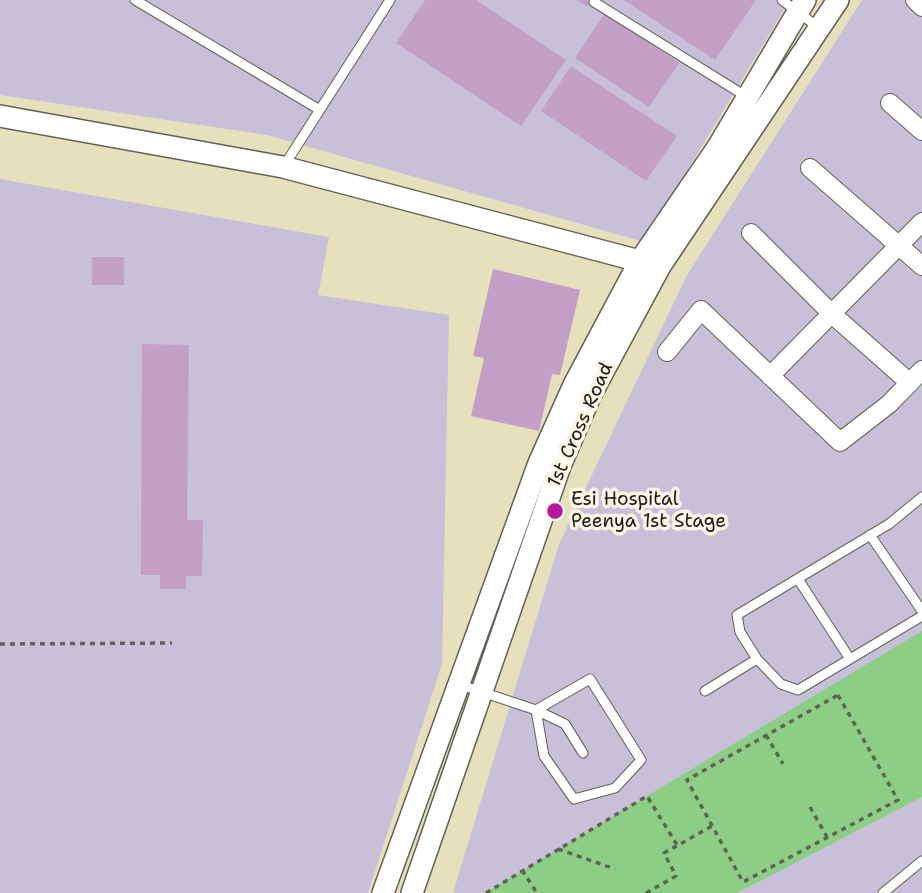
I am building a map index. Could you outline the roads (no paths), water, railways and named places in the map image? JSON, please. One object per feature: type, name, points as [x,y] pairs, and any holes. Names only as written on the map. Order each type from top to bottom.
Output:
[{"type":"street","name":"1st Cross Road","points":[[412,893],[560,466],[650,264],[820,29],[838,0]]},
{"type":"street","points":[[915,0],[922,8]]},
{"type":"street","points":[[383,893],[539,463],[574,385],[650,264],[718,147],[795,4]]},
{"type":"street","points":[[890,103],[922,131]]},
{"type":"street","points":[[0,116],[283,167],[650,264]]},
{"type":"street","points":[[810,168],[922,267]]},
{"type":"street","points":[[771,376],[922,222]]},
{"type":"street","points":[[667,352],[701,310],[840,442],[889,404],[916,376],[832,315],[751,233]]},
{"type":"lane","points":[[135,0],[320,110]]},
{"type":"lane","points":[[283,167],[390,0]]},
{"type":"lane","points":[[594,2],[747,97]]},
{"type":"lane","points":[[795,4],[820,29]]},
{"type":"lane","points":[[870,535],[922,613],[798,690],[781,684],[757,659],[740,632],[737,615],[870,535],[922,497]]},
{"type":"lane","points":[[798,579],[850,659]]},
{"type":"lane","points":[[705,691],[757,659]]},
{"type":"lane","points":[[590,679],[641,760],[615,788],[574,799],[544,756],[536,710],[590,679]]},
{"type":"lane","points":[[458,684],[536,710],[565,724],[583,753]]},
{"type":"lane","points":[[883,893],[922,861]]},
{"type":"place","name":"Esi Hospital Peenya 1st Stage","points":[[555,511]]}]
